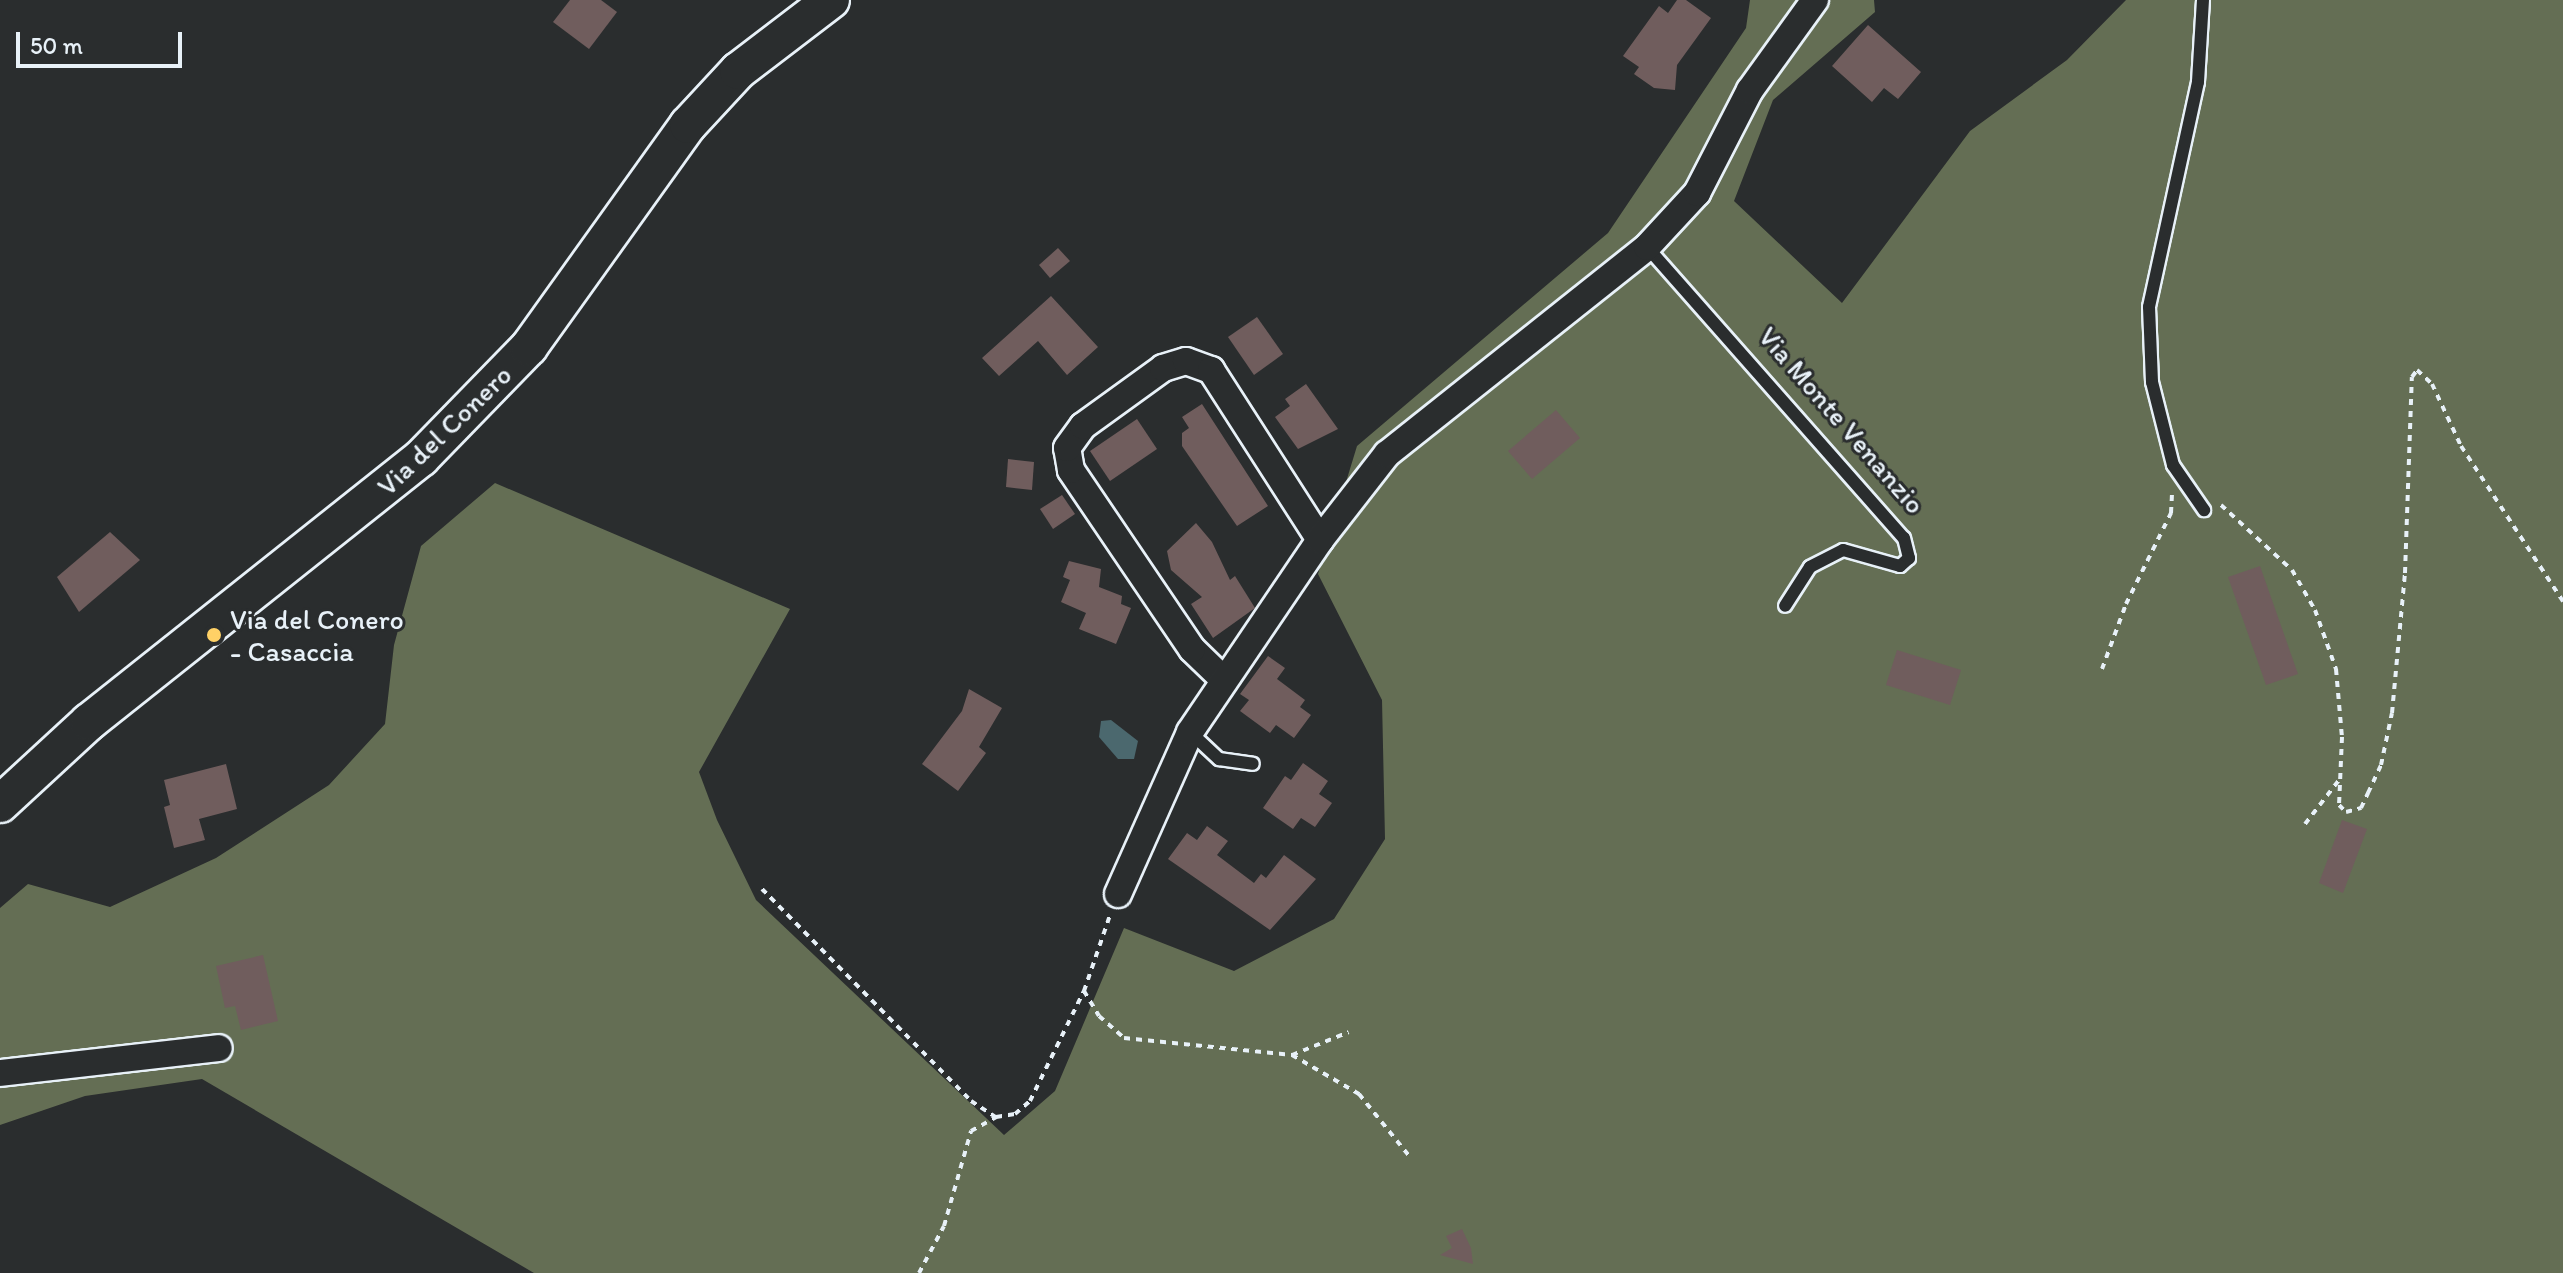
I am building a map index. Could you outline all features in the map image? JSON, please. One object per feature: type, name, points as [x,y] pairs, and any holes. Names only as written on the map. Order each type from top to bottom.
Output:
[{"type":"main road","name":"Via del Conero","points":[[0,804],[89,722],[421,458],[529,347],[688,125],[738,71],[831,0]]},
{"type":"street","points":[[1118,894],[1190,732],[1320,540],[1387,454],[1647,247],[1697,193],[1750,90],[1815,0]]},
{"type":"street","points":[[1223,679],[1192,649],[1071,470],[1067,448],[1083,426],[1163,368],[1186,361],[1211,370],[1320,540]]},
{"type":"street","points":[[0,1073],[219,1048]]},
{"type":"lane","points":[[2203,0],[2198,82],[2149,307],[2152,382],[2173,465],[2204,510]]},
{"type":"lane","name":"Via Monte Venanzio","points":[[1647,247],[1904,538],[1909,558],[1900,566],[1843,550],[1810,567],[1785,606]]},
{"type":"lane","points":[[1190,732],[1219,759],[1253,764]]},
{"type":"path","points":[[2210,495],[2292,570],[2315,610],[2336,669],[2341,779],[2339,805],[2346,812],[2361,808],[2381,765],[2392,713],[2405,573],[2412,377],[2417,370],[2432,384],[2461,446],[2563,601]]},
{"type":"path","points":[[2102,669],[2126,604],[2171,513],[2173,465]]},
{"type":"path","points":[[2305,824],[2341,779]]},
{"type":"path","points":[[762,889],[971,1101],[996,1117]]},
{"type":"path","points":[[919,1273],[944,1226],[971,1131],[996,1117],[1015,1114],[1030,1101],[1084,991],[1118,894]]},
{"type":"path","points":[[1084,991],[1099,1016],[1124,1038],[1292,1055],[1359,1094],[1410,1157]]},
{"type":"path","points":[[1292,1055],[1349,1032]]},
{"type":"green space","points":[[1750,0],[1874,0],[1875,12],[1773,100],[1734,201],[1842,303],[1970,131],[2067,60],[2126,0],[2563,0],[2563,1273],[534,1273],[202,1079],[85,1096],[0,1125],[0,908],[28,884],[110,907],[216,858],[329,785],[385,724],[394,645],[421,546],[495,483],[790,609],[699,772],[717,820],[756,900],[1004,1135],[1055,1091],[1124,928],[1234,971],[1334,919],[1385,839],[1382,700],[1318,574],[1357,446],[1608,233],[1746,28]]},
{"type":"water","points":[[1111,720],[1138,741],[1134,759],[1118,759],[1099,737],[1101,721]]},
{"type":"building","points":[[570,0],[601,0],[617,12],[589,49],[553,22]]},
{"type":"building","points":[[1677,0],[1686,0],[1711,18],[1677,65],[1675,90],[1654,88],[1634,74],[1639,67],[1623,56],[1659,6],[1668,13]]},
{"type":"building","points":[[1868,25],[1921,72],[1898,99],[1884,88],[1872,102],[1832,66]]},
{"type":"building","points":[[1058,248],[1070,261],[1050,278],[1039,265]]},
{"type":"building","points":[[1051,296],[1098,347],[1067,375],[1038,341],[999,376],[982,358]]},
{"type":"building","points":[[1257,317],[1283,354],[1254,375],[1228,337]]},
{"type":"building","points":[[1306,384],[1338,429],[1298,449],[1275,417],[1290,406],[1285,399]]},
{"type":"building","points":[[1202,404],[1268,506],[1237,526],[1182,446],[1182,433],[1189,428],[1182,417]]},
{"type":"building","points":[[1556,410],[1580,438],[1532,479],[1508,451]]},
{"type":"building","points":[[1137,419],[1157,449],[1110,481],[1090,451]]},
{"type":"building","points":[[1008,459],[1034,462],[1032,490],[1006,487]]},
{"type":"building","points":[[1062,495],[1075,514],[1053,529],[1040,509]]},
{"type":"building","points":[[1196,523],[1212,542],[1230,580],[1235,576],[1255,608],[1213,638],[1191,604],[1202,597],[1171,570],[1167,551]]},
{"type":"building","points":[[110,532],[140,560],[79,612],[57,577]]},
{"type":"building","points":[[1069,561],[1101,569],[1099,587],[1122,596],[1121,604],[1131,608],[1116,644],[1079,629],[1086,613],[1061,602],[1070,580],[1063,577]]},
{"type":"building","points":[[2260,566],[2298,674],[2266,685],[2228,577]]},
{"type":"building","points":[[1897,650],[1961,670],[1950,705],[1886,685]]},
{"type":"building","points":[[1268,656],[1285,668],[1277,679],[1305,700],[1300,707],[1311,715],[1294,738],[1276,725],[1270,733],[1240,711],[1249,700],[1240,694]]},
{"type":"building","points":[[969,689],[1002,708],[979,747],[986,753],[958,791],[922,764],[962,711]]},
{"type":"building","points":[[1303,763],[1328,781],[1319,794],[1332,803],[1315,827],[1301,818],[1293,829],[1263,808],[1285,776],[1291,780]]},
{"type":"building","points":[[226,764],[237,809],[199,819],[205,840],[174,848],[164,807],[170,805],[164,780]]},
{"type":"building","points":[[2342,820],[2367,829],[2343,893],[2319,883]]},
{"type":"building","points":[[1207,826],[1228,841],[1217,855],[1254,883],[1261,874],[1266,878],[1284,855],[1316,879],[1270,930],[1168,859],[1187,833],[1197,840]]},
{"type":"building","points":[[263,955],[278,1021],[241,1030],[235,1006],[225,1008],[216,966]]},
{"type":"building","points":[[1462,1229],[1471,1248],[1473,1264],[1440,1255],[1452,1248],[1446,1236]]},
{"type":"place","name":"Via del Conero - Casaccia","points":[[214,635]]}]
